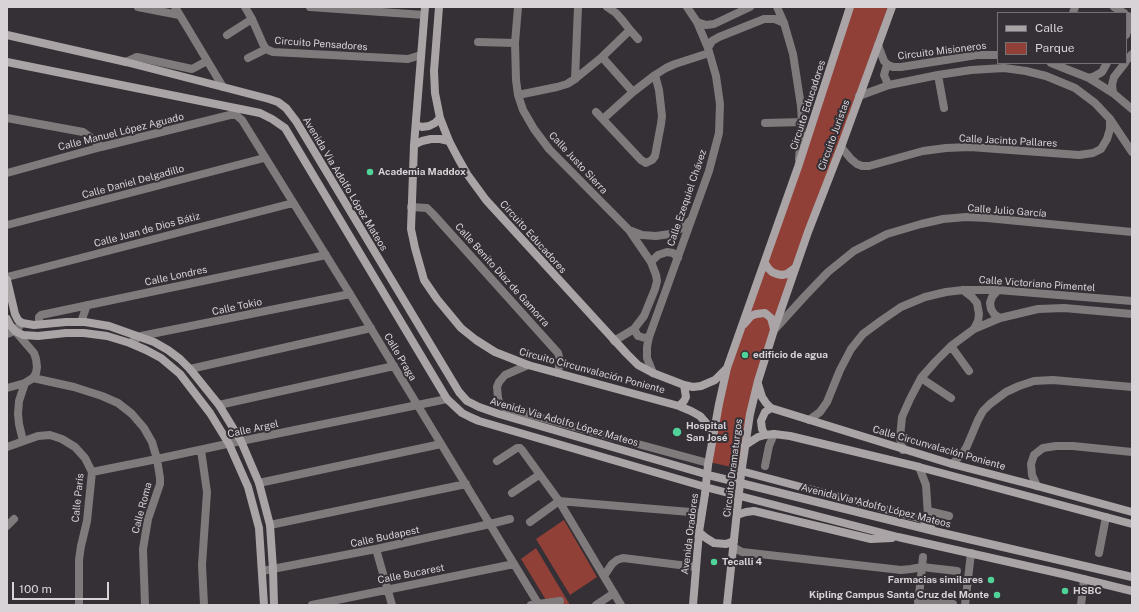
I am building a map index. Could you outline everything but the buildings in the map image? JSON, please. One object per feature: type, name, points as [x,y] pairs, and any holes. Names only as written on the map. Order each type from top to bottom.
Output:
[{"type":"main road","name":"Circuito Educadores","points":[[439,7],[434,71],[435,93],[440,118],[449,141],[467,174],[486,200],[614,341],[638,364],[653,373],[693,387],[708,384],[715,380],[727,368]]},
{"type":"main road","name":"Circuito Educadores","points":[[708,464],[727,368],[798,167],[850,7]]},
{"type":"main road","points":[[860,96],[890,9]]},
{"type":"main road","name":"Circuito Circunvalación Poniente","points":[[425,11],[414,145],[411,229],[424,280],[436,299],[461,328],[495,352],[528,365],[558,372],[691,410],[700,416],[714,435]]},
{"type":"main road","name":"Avenida Via Adolfo López Mateos","points":[[7,35],[126,62],[269,99],[278,102],[286,108],[296,121],[453,383],[467,401],[479,407],[712,476],[934,531],[1132,577]]},
{"type":"main road","points":[[7,62],[260,113],[285,128],[447,399],[462,413],[479,421],[709,488],[898,537],[1084,579],[1132,592]]},
{"type":"main road","name":"Circuito Juristas","points":[[758,381],[795,267],[860,96]]},
{"type":"main road","points":[[416,125],[422,127],[429,126],[440,118]]},
{"type":"main road","points":[[414,145],[431,139],[449,141]]},
{"type":"main road","points":[[765,263],[772,272],[782,275],[788,274],[795,267]]},
{"type":"main road","points":[[7,280],[15,314],[18,320],[22,323],[30,325],[81,322],[109,326],[141,336],[168,350],[180,359],[219,404],[241,441],[259,483],[270,525],[274,605]]},
{"type":"main road","points":[[742,326],[751,316],[765,313],[771,318],[774,330]]},
{"type":"main road","points":[[7,319],[11,332],[23,335],[33,336],[84,333],[107,336],[146,350],[161,358],[180,374],[210,413],[230,444],[248,487],[259,528],[264,605]]},
{"type":"main road","points":[[758,381],[762,397],[771,408],[765,412],[761,421],[762,429],[765,435]]},
{"type":"main road","name":"Circuito Dramaturgos","points":[[727,605],[744,446],[758,381]]},
{"type":"main road","points":[[679,406],[686,397],[684,385]]},
{"type":"main road","name":"Calle Circunvalación Poniente","points":[[771,408],[903,450],[1132,512]]},
{"type":"main road","points":[[744,446],[758,437],[765,435],[774,434],[790,436],[919,467],[1132,524]]},
{"type":"main road","name":"Avenida Oradores","points":[[692,605],[699,532],[708,464]]},
{"type":"main road","points":[[741,472],[922,519],[934,531]]},
{"type":"main road","points":[[737,516],[746,512],[754,511],[871,539],[898,537]]},
{"type":"main road","points":[[699,532],[714,543],[733,544]]},
{"type":"street","points":[[138,7],[179,15]]},
{"type":"street","points":[[175,7],[222,88]]},
{"type":"street","name":"Circuito Pensadores","points":[[245,7],[252,18],[266,49],[273,52],[408,59],[421,55]]},
{"type":"street","points":[[310,7],[425,11]]},
{"type":"street","name":"Calle Justo Sierra","points":[[518,7],[516,80],[518,95],[523,110],[534,130],[549,149],[629,230],[651,262],[656,275],[657,281],[655,289],[644,316],[634,329],[614,341]]},
{"type":"street","points":[[574,79],[578,7]]},
{"type":"street","points":[[607,7],[624,21],[638,39]]},
{"type":"street","name":"Calle Ezequiel Chávez","points":[[653,373],[647,358],[649,337],[709,170],[719,133],[720,104],[716,76],[697,22],[686,7]]},
{"type":"street","points":[[697,22],[706,25],[714,24],[750,7]]},
{"type":"street","points":[[777,7],[784,22],[793,54],[801,106],[802,122],[798,167]]},
{"type":"street","points":[[1127,15],[1129,26],[1127,32]]},
{"type":"street","points":[[227,35],[252,18]]},
{"type":"street","points":[[603,120],[633,92],[655,75],[666,68],[708,51],[712,41],[719,37],[764,19],[775,19],[784,22]]},
{"type":"street","points":[[518,95],[567,84],[602,57],[630,30]]},
{"type":"street","points":[[478,42],[516,43]]},
{"type":"street","name":"Circuito Misioneros","points":[[878,44],[882,56],[888,65],[892,67],[901,67],[977,55],[997,55]]},
{"type":"street","points":[[248,58],[266,49]]},
{"type":"street","points":[[126,62],[137,57],[192,69],[207,61]]},
{"type":"street","points":[[602,57],[633,92]]},
{"type":"street","points":[[1054,64],[1089,78],[1132,109]]},
{"type":"street","points":[[1089,78],[1102,72],[1106,64]]},
{"type":"street","points":[[1113,94],[1112,85],[1114,77],[1124,64]]},
{"type":"street","points":[[888,65],[884,75],[886,82],[889,85]]},
{"type":"street","name":"Circuito Juristas","points":[[860,96],[889,85],[971,70],[1004,68],[1026,71],[1046,76],[1075,88],[1095,103],[1110,118],[1128,140],[1132,152]]},
{"type":"street","points":[[596,112],[641,160],[646,163],[652,160],[655,156],[662,124],[659,90],[655,75]]},
{"type":"street","points":[[938,75],[944,108]]},
{"type":"street","points":[[230,115],[240,109],[242,120]]},
{"type":"street","points":[[230,115],[236,115],[242,120]]},
{"type":"street","name":"Calle Manuel López Aguado","points":[[7,172],[230,115]]},
{"type":"street","points":[[7,118],[83,132],[94,139],[101,147]]},
{"type":"street","name":"Calle Jacinto Pallares","points":[[841,147],[851,159],[862,166],[870,166],[923,151],[946,148],[970,147],[1079,155],[1093,153],[1100,149],[1107,139],[1110,129],[1110,118]]},
{"type":"street","name":"Calle Praga","points":[[242,120],[466,484],[536,604]]},
{"type":"street","points":[[765,123],[802,122]]},
{"type":"street","name":"Calle Daniel Delgadillo","points":[[7,225],[264,158]]},
{"type":"street","name":"Calle Juan de Dios Bátiz","points":[[7,277],[293,203]]},
{"type":"street","name":"Calle Benito Díaz de Gamorra","points":[[411,207],[427,208],[558,353],[560,360],[558,372]]},
{"type":"street","name":"Calle Julio García","points":[[774,330],[828,272],[854,251],[887,234],[921,224],[943,219],[966,217],[1132,232]]},
{"type":"street","name":"Calle Justo Sierra","points":[[629,230],[642,235],[656,236],[670,234],[682,228],[692,219]]},
{"type":"street","points":[[651,262],[658,255],[668,252],[673,252],[678,258]]},
{"type":"street","name":"Calle Londres","points":[[39,324],[40,315],[326,255]]},
{"type":"street","points":[[963,290],[972,296],[977,303],[979,314],[978,321],[974,329]]},
{"type":"street","name":"Calle Victoriano Pimentel","points":[[809,420],[820,412],[827,402],[840,370],[851,349],[864,334],[901,307],[925,297],[963,290],[998,290],[1132,301]]},
{"type":"street","points":[[998,290],[992,297],[990,303],[994,314],[1000,318]]},
{"type":"street","name":"Calle Tokio","points":[[130,344],[141,336],[350,294]]},
{"type":"street","points":[[81,322],[87,305]]},
{"type":"street","points":[[903,450],[900,438],[902,418],[921,378],[950,346],[974,329],[1000,318],[1038,308],[1132,314]]},
{"type":"street","points":[[7,388],[24,383],[33,378],[36,373],[37,367],[34,353],[11,332],[22,323]]},
{"type":"street","points":[[190,370],[371,328]]},
{"type":"street","points":[[634,329],[638,336],[645,338],[649,337]]},
{"type":"street","points":[[950,346],[969,371]]},
{"type":"street","points":[[528,365],[506,375],[500,382],[498,387],[498,398],[499,402],[505,408],[708,464]]},
{"type":"street","points":[[219,404],[394,366]]},
{"type":"street","name":"Calle Roma","points":[[33,378],[74,387],[118,403],[132,414],[144,428],[152,442],[157,460],[160,484],[148,519],[143,549],[145,605]]},
{"type":"street","points":[[921,378],[951,398]]},
{"type":"street","points":[[952,464],[963,453],[983,411],[1006,392],[1019,386],[1034,381],[1053,380],[1132,387]]},
{"type":"street","points":[[23,440],[18,414],[19,401],[24,383]]},
{"type":"street","name":"Calle Argel","points":[[92,472],[157,460],[241,441],[447,399]]},
{"type":"street","points":[[765,466],[769,446],[774,434]]},
{"type":"street","name":"Calle París","points":[[7,447],[23,440],[38,436],[50,435],[62,439],[74,447],[85,458],[92,472],[87,520],[79,560],[79,605]]},
{"type":"street","points":[[259,483],[441,444]]},
{"type":"street","points":[[1038,486],[1032,475],[1031,464],[1034,455],[1043,448],[1073,446],[1132,452]]},
{"type":"street","points":[[497,461],[517,448],[520,448],[558,501],[621,605]]},
{"type":"street","points":[[201,450],[207,492],[202,565],[204,605]]},
{"type":"street","points":[[919,467],[926,485],[928,514],[949,516]]},
{"type":"street","points":[[512,493],[539,475]]},
{"type":"street","points":[[270,525],[466,484]]},
{"type":"street","points":[[530,522],[558,501],[702,513]]},
{"type":"street","points":[[1099,553],[1106,516]]},
{"type":"street","points":[[7,526],[14,519]]},
{"type":"street","name":"Calle Budapest","points":[[262,571],[376,549],[510,519]]},
{"type":"street","points":[[733,544],[742,552],[901,570],[912,570],[922,567],[957,571]]},
{"type":"street","points":[[376,549],[392,605]]},
{"type":"street","points":[[965,605],[971,553]]},
{"type":"street","points":[[923,557],[918,603],[953,604]]},
{"type":"street","points":[[604,576],[612,564],[623,558],[696,567]]},
{"type":"street","name":"Calle Bucarest","points":[[312,605],[514,564]]},
{"type":"street","points":[[1081,605],[1084,579]]},
{"type":"street","points":[[596,605],[614,593]]},
{"type":"street","points":[[536,604],[560,601]]},
{"type":"green space","points":[[846,7],[888,7],[772,329],[740,469],[709,462],[719,404]]},
{"type":"green space","points":[[564,520],[597,577],[570,595],[536,539]]},
{"type":"green space","points":[[536,548],[570,605],[549,605],[521,559]]},
{"type":"place","name":"Academia Maddox","points":[[370,172]]},
{"type":"place","name":"edificio de agua","points":[[745,355]]},
{"type":"place","name":"Hospital San José","points":[[677,432]]},
{"type":"place","name":"Tecalli 4","points":[[714,562]]},
{"type":"place","name":"Farmacias similares","points":[[991,580]]},
{"type":"place","name":"HSBC","points":[[1065,591]]},
{"type":"place","name":"Kipling Campus Santa Cruz del Monte","points":[[997,595]]}]
